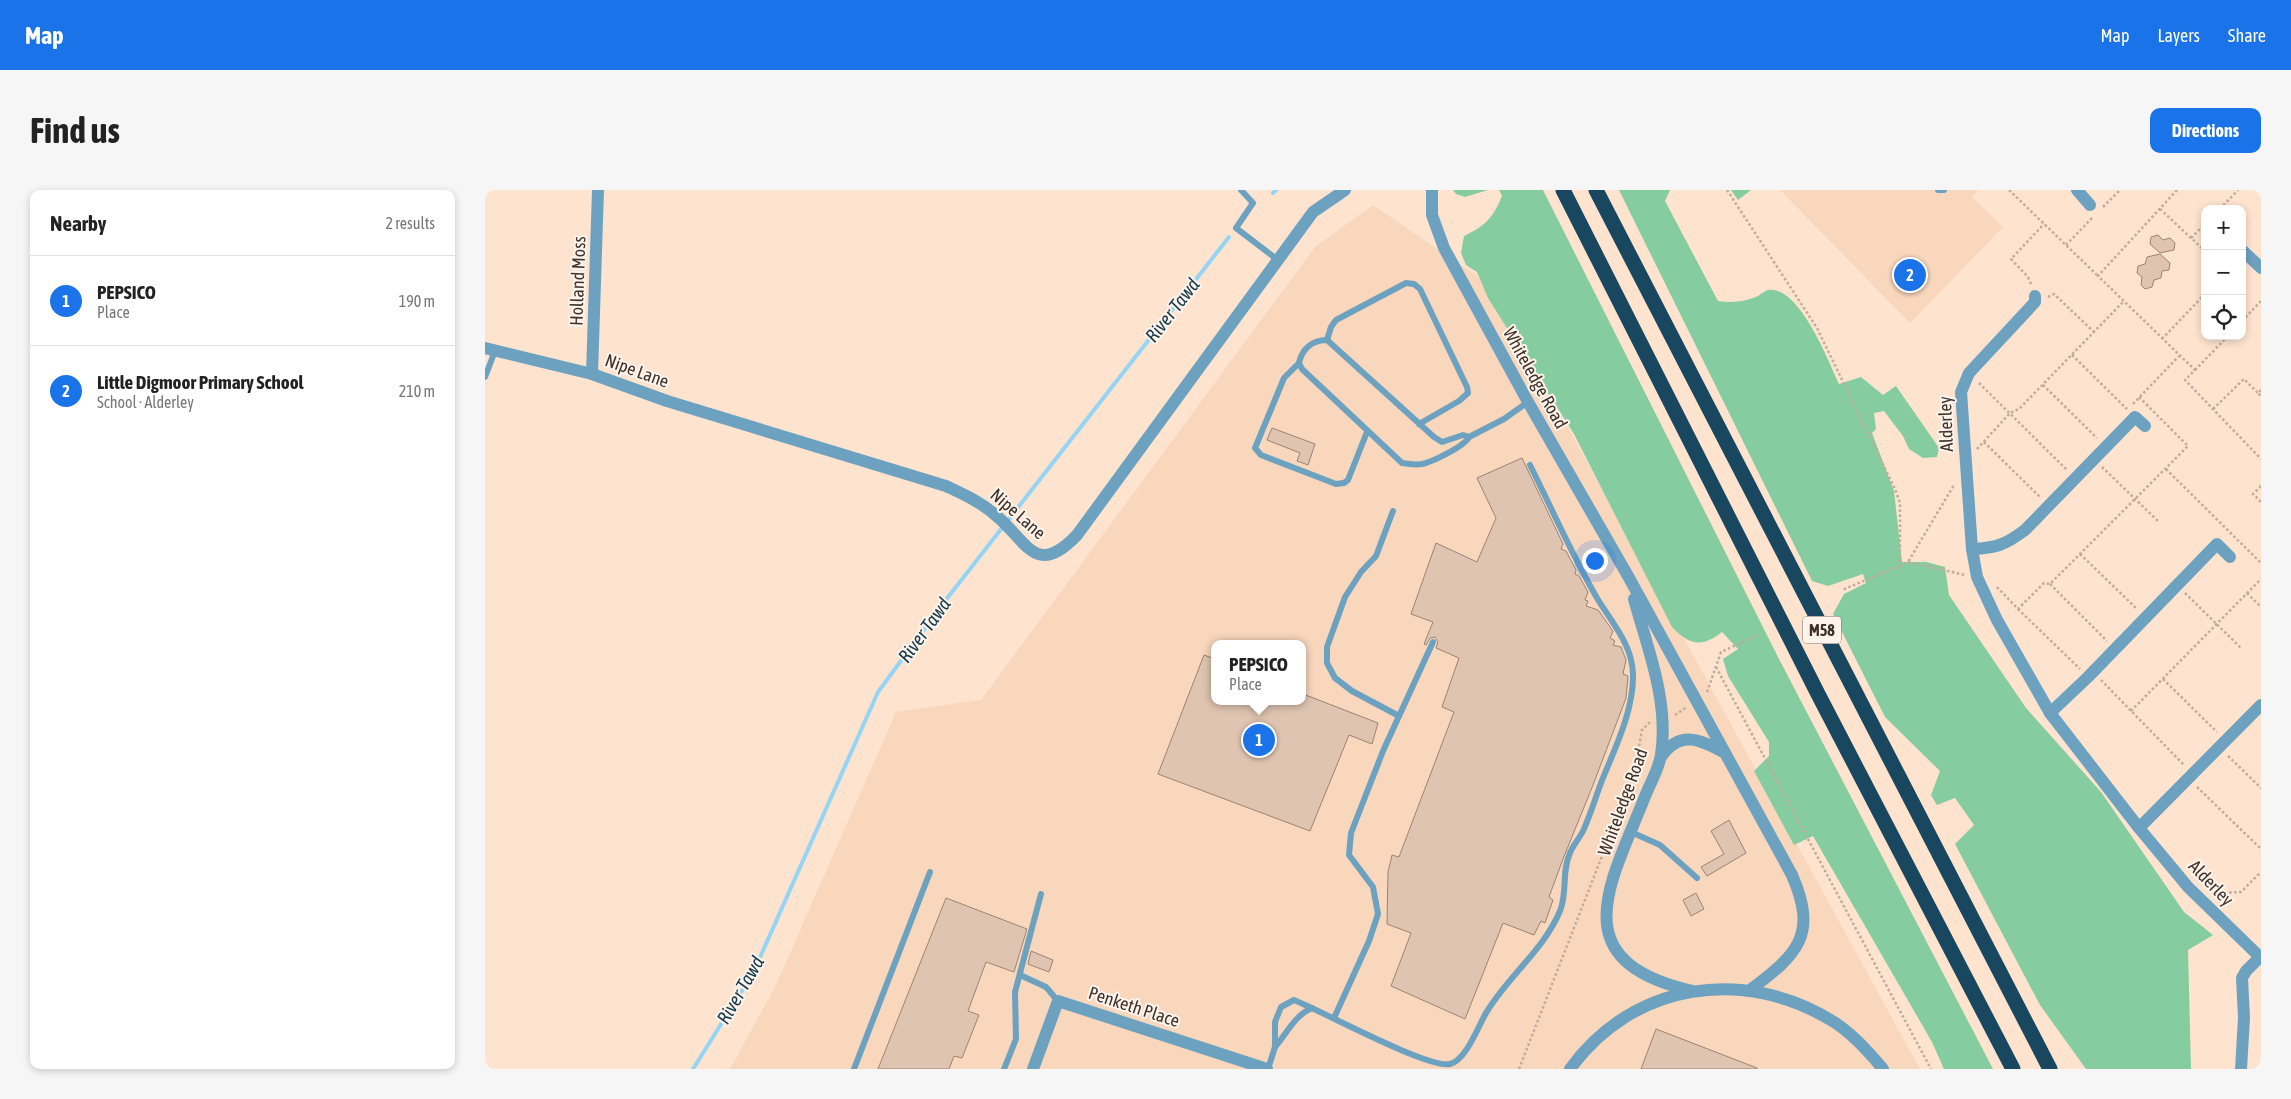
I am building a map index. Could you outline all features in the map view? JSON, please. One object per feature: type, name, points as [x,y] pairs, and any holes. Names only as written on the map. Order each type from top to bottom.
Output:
[{"type":"highway","name":"M58","points":[[1563,190],[1813,685],[2013,1069]]},
{"type":"highway","name":"M58","points":[[1596,190],[2050,1069]]},
{"type":"street","name":"Holland Moss","points":[[592,374],[598,190]]},
{"type":"street","name":"Nipe Lane","points":[[490,350],[592,374],[667,400],[946,486],[981,503],[999,518],[1021,544],[1040,556],[1053,553],[1067,546],[1077,535],[1313,212],[1345,190]]},
{"type":"street","name":"Whiteledge Road","points":[[1432,190],[1432,215],[1441,242],[1528,402],[1628,576],[1792,875],[1802,897],[1805,917],[1800,938],[1789,958],[1777,970],[1750,990]]},
{"type":"street","points":[[2077,190],[2090,204]]},
{"type":"street","points":[[2246,254],[2261,268]]},
{"type":"street","name":"Alderley","points":[[2035,299],[1969,373],[1961,392],[1972,549],[1977,577],[1997,620],[2050,713],[2139,828],[2188,887],[2260,958]]},
{"type":"street","points":[[1972,549],[1989,548],[2009,543],[2049,506],[2135,417],[2145,426]]},
{"type":"street","points":[[2050,713],[2217,544],[2230,557]]},
{"type":"street","name":"Whiteledge Road","points":[[1628,576],[1663,702],[1661,756],[1611,882],[1605,906],[1606,920],[1613,944],[1624,961],[1640,974],[1661,983],[1693,991]]},
{"type":"street","points":[[2139,828],[2261,705]]},
{"type":"street","points":[[1661,756],[1667,747],[1677,742],[1694,739],[1725,752]]},
{"type":"street","points":[[2241,1069],[2243,978],[2246,971],[2260,958]]},
{"type":"street","points":[[1570,1069],[1591,1043],[1630,1014],[1667,998],[1693,991],[1710,989],[1750,990],[1781,997],[1835,1023],[1862,1046],[1883,1069]]},
{"type":"street","points":[[1033,1069],[1058,1001]]},
{"type":"street","name":"Penketh Place","points":[[1058,1001],[1267,1069]]},
{"type":"lane","points":[[1241,190],[1253,203],[1236,228],[1278,260]]},
{"type":"lane","points":[[1938,190],[1944,190]]},
{"type":"lane","points":[[1327,340],[1331,327],[1337,320],[1406,283],[1414,284],[1420,288],[1467,387],[1468,393],[1459,401],[1419,424]]},
{"type":"lane","points":[[1367,432],[1348,480],[1337,484],[1261,455],[1255,448],[1284,378],[1299,364],[1303,352],[1308,346],[1315,341],[1327,340],[1433,438],[1442,442],[1463,435],[1469,437]]},
{"type":"lane","points":[[485,377],[490,350]]},
{"type":"lane","points":[[1299,364],[1367,432],[1402,463],[1421,464],[1467,442],[1469,437],[1504,420],[1528,402]]},
{"type":"lane","points":[[1267,1069],[1275,1047],[1275,1022],[1281,1007],[1294,1000],[1403,1051],[1448,1065],[1456,1062],[1465,1052],[1500,991],[1548,936],[1561,909],[1565,892],[1563,874],[1570,853],[1583,831],[1615,746],[1626,714],[1633,674],[1629,653],[1621,634],[1597,598],[1531,465]]},
{"type":"lane","points":[[1393,511],[1376,556],[1361,572],[1345,596],[1327,647],[1327,663],[1335,678],[1352,692],[1399,716]]},
{"type":"lane","points":[[1334,1018],[1369,941],[1378,914],[1373,887],[1349,855],[1351,833],[1383,751],[1433,642]]},
{"type":"lane","points":[[1631,832],[1659,845],[1697,878]]},
{"type":"lane","points":[[854,1069],[930,872]]},
{"type":"lane","points":[[1004,1069],[1016,1039],[1015,992],[1041,894]]},
{"type":"lane","points":[[1020,975],[1045,987],[1058,1001]]},
{"type":"lane","points":[[1275,1047],[1290,1030],[1298,1016],[1312,1008]]},
{"type":"path","points":[[1727,190],[1817,328],[1895,489],[1900,503],[1900,566]]},
{"type":"path","points":[[2009,190],[2195,370]]},
{"type":"path","points":[[2066,245],[2120,190]]},
{"type":"path","points":[[2171,190],[2175,193]]},
{"type":"path","points":[[2098,276],[2177,190]]},
{"type":"path","points":[[2223,205],[2238,190]]},
{"type":"path","points":[[2160,209],[2204,250]]},
{"type":"path","points":[[2044,224],[2011,259],[2028,277],[2035,299],[2054,294],[2094,332]]},
{"type":"path","points":[[2191,238],[2201,228]]},
{"type":"path","points":[[2162,339],[2204,295]]},
{"type":"path","points":[[1843,590],[1908,562],[1966,465],[1983,442],[2010,413],[2019,409],[2124,301]]},
{"type":"path","points":[[2246,317],[2261,301]]},
{"type":"path","points":[[2224,340],[2185,380],[2261,458]]},
{"type":"path","points":[[2072,355],[2135,417]]},
{"type":"path","points":[[2135,417],[2131,406],[2179,356]]},
{"type":"path","points":[[1969,373],[2075,478]]},
{"type":"path","points":[[2213,410],[2244,379],[2261,396]]},
{"type":"path","points":[[2043,385],[2106,447]]},
{"type":"path","points":[[2258,393],[2261,390]]},
{"type":"path","points":[[2050,584],[2188,446],[2139,397]]},
{"type":"path","points":[[1983,442],[2049,506]]},
{"type":"path","points":[[2094,459],[2159,522]]},
{"type":"path","points":[[2166,469],[2261,563]]},
{"type":"path","points":[[2261,486],[2253,494],[2261,502]]},
{"type":"path","points":[[2080,554],[2145,617]]},
{"type":"path","points":[[1908,562],[1991,581],[2018,610],[2131,710],[2261,849]]},
{"type":"path","points":[[2131,710],[2261,579]]},
{"type":"path","points":[[2018,610],[2044,583],[2050,584],[2115,649]]},
{"type":"path","points":[[2177,585],[2241,648]]},
{"type":"path","points":[[2247,593],[2261,607]]},
{"type":"path","points":[[1519,1069],[1634,774],[1642,730],[1649,722],[1674,715],[1706,694],[1721,652],[1758,635]]},
{"type":"path","points":[[1716,666],[1931,1069]]},
{"type":"path","points":[[2163,679],[2261,788]]},
{"type":"path","points":[[2209,907],[2222,893],[2241,892],[2261,872]]},
{"type":"shaded area","points":[[1780,190],[1978,190],[1972,197],[2003,227],[1910,323]]},
{"type":"shaded area","points":[[1373,205],[1490,285],[1920,1069],[730,1069],[776,985],[896,712],[981,700],[1315,247]]},
{"type":"green space","points":[[1453,190],[1488,190],[1465,197],[1456,194]]},
{"type":"green space","points":[[1499,190],[1543,190],[1779,659],[1993,1069],[1944,1069],[1932,1042],[1813,836],[1794,845],[1754,771],[1769,756],[1769,742],[1728,676],[1723,659],[1738,649],[1722,632],[1708,640],[1696,642],[1684,638],[1672,627],[1574,434],[1488,298],[1477,272],[1466,265],[1461,253],[1464,236],[1478,229],[1492,216],[1502,196]]},
{"type":"green space","points":[[1619,190],[1670,190],[1665,201],[1718,301],[1748,300],[1768,290],[1780,292],[1791,299],[1811,327],[1839,384],[1861,377],[1883,395],[1896,386],[1939,448],[1937,457],[1923,458],[1909,449],[1903,436],[1884,411],[1874,413],[1876,429],[1872,433],[1894,491],[1902,562],[1926,562],[1945,567],[1949,595],[2026,708],[2101,792],[2184,912],[2213,935],[2188,950],[2191,1069],[2086,1069],[2040,1005],[1955,844],[1974,825],[1955,798],[1937,805],[1931,795],[1940,771],[1885,717],[1833,614],[1844,594],[1866,583],[1863,574],[1828,586],[1812,581]]},
{"type":"green space","points":[[1731,190],[1751,190],[1738,200]]},
{"type":"building","points":[[2158,235],[2163,240],[2170,238],[2175,243],[2174,250],[2160,253],[2150,244],[2151,237]]},
{"type":"building","points":[[2160,254],[2170,263],[2169,270],[2162,271],[2161,278],[2154,280],[2152,287],[2145,289],[2141,285],[2142,277],[2137,273],[2138,266],[2145,264],[2147,257]]},
{"type":"building","points":[[1272,428],[1315,444],[1308,465],[1297,461],[1300,453],[1267,440]]},
{"type":"building","points":[[1522,458],[1563,544],[1561,549],[1566,551],[1576,570],[1575,574],[1579,576],[1588,592],[1585,600],[1588,601],[1586,606],[1598,610],[1613,631],[1610,638],[1615,641],[1613,645],[1621,647],[1626,660],[1623,674],[1628,676],[1626,698],[1549,897],[1553,900],[1545,923],[1541,921],[1534,935],[1503,923],[1465,1019],[1391,986],[1411,933],[1387,924],[1388,872],[1392,855],[1399,857],[1454,712],[1442,707],[1459,658],[1436,648],[1438,642],[1435,637],[1430,638],[1426,645],[1424,644],[1433,622],[1411,614],[1436,543],[1477,562],[1496,518],[1477,478]]},
{"type":"building","points":[[1204,655],[1211,658],[1211,705],[1306,705],[1306,695],[1378,723],[1372,744],[1349,735],[1310,831],[1158,774]]},
{"type":"building","points":[[1729,820],[1746,853],[1707,876],[1701,867],[1724,854],[1711,831]]},
{"type":"building","points":[[1696,893],[1704,909],[1691,916],[1683,900]]},
{"type":"building","points":[[946,898],[1027,929],[1014,972],[986,962],[968,1011],[979,1015],[962,1058],[954,1056],[949,1069],[878,1069]]},
{"type":"building","points":[[1031,951],[1053,960],[1049,972],[1028,964]]},
{"type":"building","points":[[1656,1029],[1757,1068],[1757,1069],[1641,1069]]},
{"type":"waterway","name":"River Tawd","points":[[1273,193],[1276,190]]},
{"type":"waterway","name":"River Tawd","points":[[693,1069],[753,973],[878,692],[945,601],[1229,237]]},
{"type":"place","name":"Little Digmoor Primary School","points":[[1910,275]]},
{"type":"place","name":"PEPSICO","points":[[1259,740]]}]
